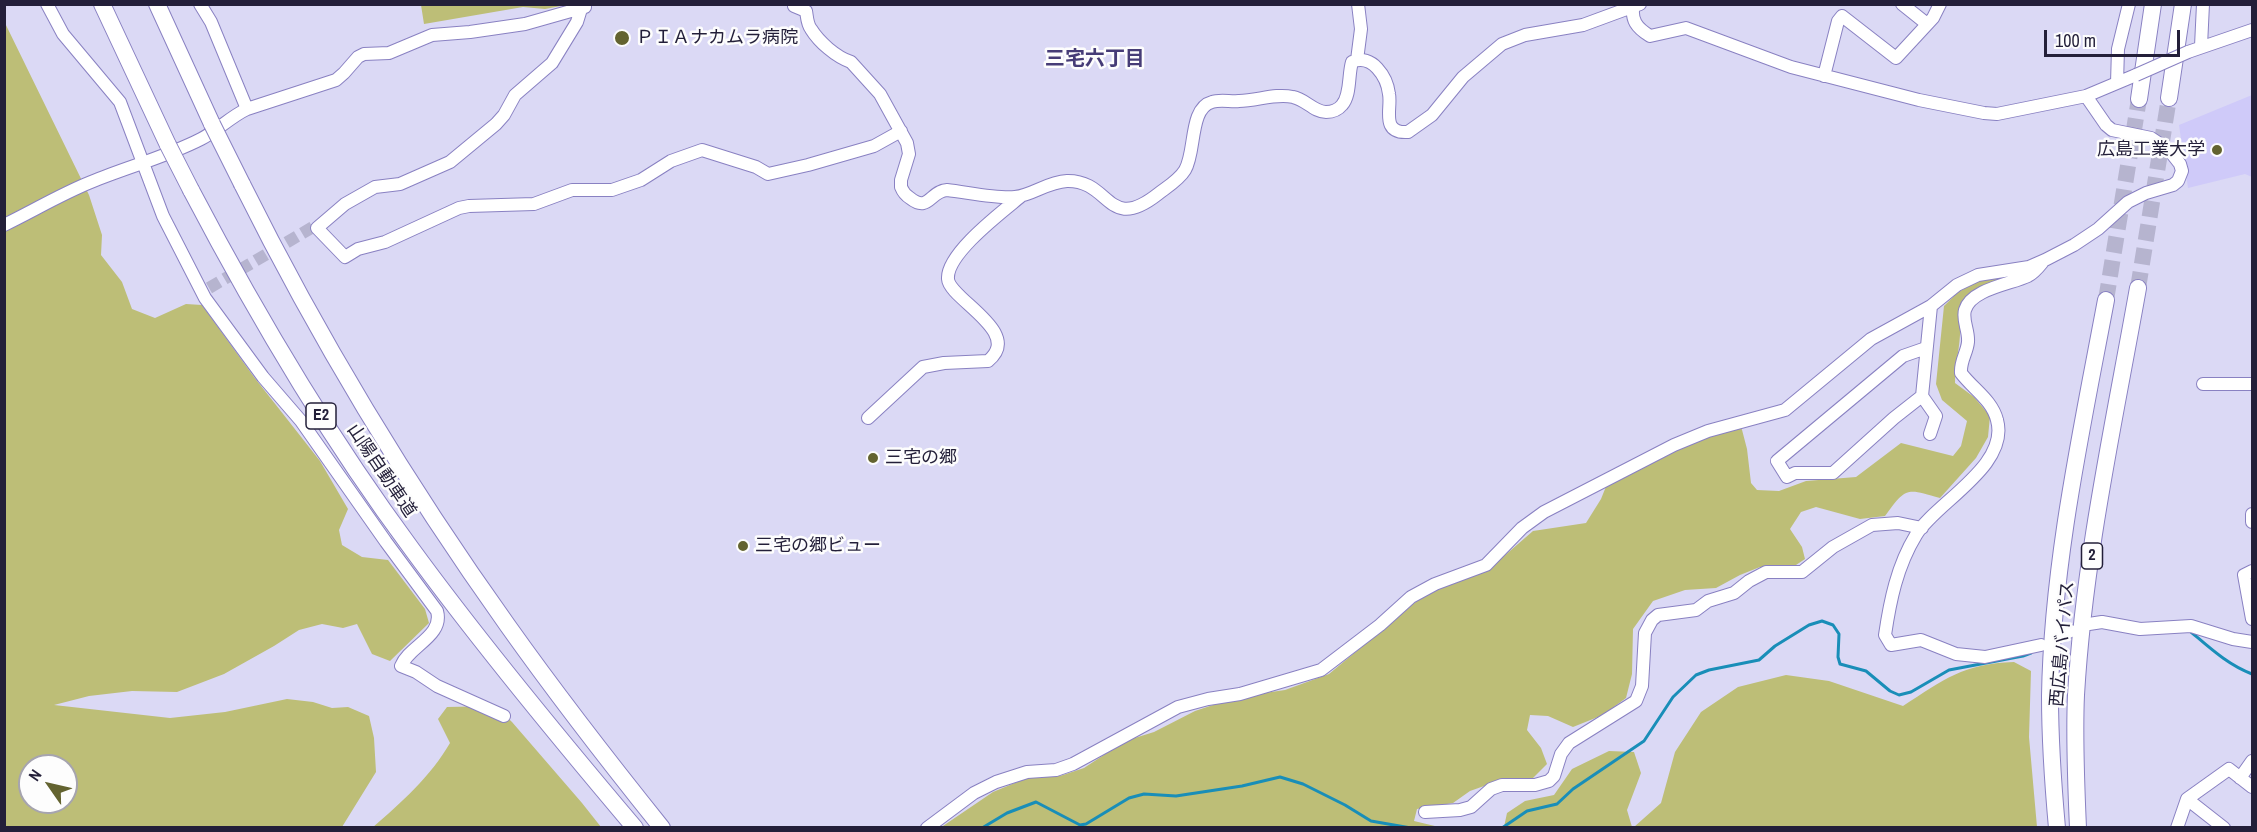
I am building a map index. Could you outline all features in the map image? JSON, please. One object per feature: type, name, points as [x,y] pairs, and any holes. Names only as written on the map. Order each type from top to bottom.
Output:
[{"type":"highway","name":"山陽自動車道","points":[[102,4],[190,190],[241,285],[293,373],[352,464],[411,548],[549,724],[635,828]]},
{"type":"highway","name":"山陽自動車道","points":[[157,4],[212,124],[282,264],[381,437],[508,628],[662,828]]},
{"type":"highway","points":[[2139,99],[2153,4]]},
{"type":"highway","points":[[2169,98],[2183,4]]},
{"type":"highway","name":"西広島バイパス","points":[[2078,828],[2075,759],[2076,697],[2081,636],[2089,569],[2138,288]]},
{"type":"highway","name":"西広島バイパス","points":[[2057,828],[2051,758],[2050,694],[2054,625],[2061,560],[2106,300]]},
{"type":"street","points":[[47,4],[63,34],[120,102],[163,216],[206,290],[205,298],[263,377],[301,421],[437,611],[439,618],[436,629],[409,654],[401,666],[416,672],[437,686],[504,716]]},
{"type":"street","points":[[200,4],[212,22],[247,109]]},
{"type":"street","points":[[1357,60],[1361,29],[1358,4]]},
{"type":"street","points":[[1902,4],[1927,24]]},
{"type":"street","points":[[1824,76],[1838,21],[1842,16],[1896,58],[1927,24],[1940,4]]},
{"type":"street","points":[[2117,83],[2118,49],[2129,4]]},
{"type":"street","points":[[2201,46],[2203,4]]},
{"type":"street","points":[[794,6],[806,10],[810,28],[825,45],[844,60],[851,62],[880,94],[909,149],[901,187],[904,194],[916,203],[925,203],[940,191],[947,190],[1012,198],[1062,181],[1089,185],[1116,208],[1124,210],[1134,209],[1153,198],[1184,172],[1191,156],[1197,116],[1207,104],[1283,96],[1302,99],[1321,111],[1331,112],[1344,103],[1348,73],[1352,62],[1357,60],[1371,63],[1378,68],[1389,90],[1387,114],[1390,123],[1397,131],[1408,132],[1432,116],[1463,77],[1502,44],[1525,36],[1583,25],[1636,5]]},
{"type":"street","points":[[1636,5],[1632,17],[1635,24],[1647,35],[1656,36],[1686,27],[1791,67],[1919,100],[1997,114],[2086,96],[2201,46],[2253,30]]},
{"type":"street","points":[[4,225],[90,182],[120,173],[202,138],[234,115],[247,109],[336,80],[364,54],[390,53],[432,35],[470,33],[525,24],[585,7]]},
{"type":"street","points":[[585,7],[552,63],[514,95],[504,115],[496,124],[450,162],[400,184],[375,187],[345,204],[317,228],[345,257],[358,249],[385,242],[459,208],[534,204],[572,190],[612,190],[641,180],[671,161],[697,151],[706,151],[756,167],[768,174],[874,146],[901,131]]},
{"type":"street","points":[[927,828],[974,793],[996,782],[1027,772],[1056,770],[1073,764],[1178,707],[1240,694],[1314,674],[1380,625],[1411,597],[1425,589],[1478,569],[1492,560],[1522,528],[1544,512],[1674,444],[1708,431],[1785,410],[1871,339],[1931,306],[1957,285],[1977,275],[2029,267],[2045,260],[2098,229],[2128,202],[2146,193],[2174,185],[2178,181],[2182,171],[2177,158],[2156,141],[2118,132],[2106,125],[2086,96]]},
{"type":"street","points":[[868,418],[923,367],[944,363],[988,361],[992,357],[996,344],[992,328],[951,287],[948,276],[955,259],[975,236],[1021,196]]},
{"type":"street","points":[[2041,645],[1985,657],[1956,654],[1926,641],[1914,640],[1896,645],[1887,641],[1885,635],[1891,596],[1916,535],[1984,465],[1996,443],[1999,431],[1992,407],[1962,373],[1962,361],[1968,344],[1964,311],[1976,297],[1986,291],[2027,277],[2045,260]]},
{"type":"street","points":[[1930,434],[1936,416],[1922,396],[1931,306]]},
{"type":"street","points":[[1922,396],[1833,473],[1795,473],[1787,477],[1777,461],[1903,356],[1926,348]]},
{"type":"street","points":[[2202,384],[2253,384]]},
{"type":"street","points":[[2253,514],[2253,522]]},
{"type":"street","points":[[1425,812],[1471,807],[1491,789],[1502,785],[1534,785],[1549,781],[1558,768],[1564,748],[1569,742],[1636,701],[1642,686],[1645,633],[1652,620],[1658,615],[1696,610],[1708,601],[1734,593],[1749,580],[1766,572],[1802,572],[1840,542],[1872,525],[1898,523],[1922,528]]},
{"type":"street","points":[[2253,571],[2244,575],[2253,619]]},
{"type":"street","points":[[2089,624],[2102,622],[2140,629],[2190,626],[2233,639],[2253,642]]},
{"type":"street","points":[[2059,636],[2071,631]]},
{"type":"street","points":[[2240,778],[2253,761]]},
{"type":"street","points":[[2177,828],[2187,800],[2229,769],[2253,787]]},
{"type":"street","points":[[2187,800],[2224,828]]},
{"type":"shaded area","name":"広島工業大学","points":[[2252,95],[2252,177],[2245,174],[2188,188],[2179,125]]},
{"type":"green space","points":[[421,4],[566,5],[545,9],[523,7],[424,24]]},
{"type":"green space","points":[[4,21],[89,195],[102,235],[101,255],[122,282],[132,309],[155,318],[186,304],[202,305],[254,377],[320,461],[348,509],[339,530],[342,545],[362,557],[388,560],[425,609],[429,623],[390,661],[372,654],[357,624],[343,628],[322,624],[299,630],[224,674],[177,692],[132,691],[89,696],[54,705],[170,718],[225,712],[287,699],[313,702],[332,708],[348,707],[369,716],[374,738],[376,772],[342,827],[5,827]]},
{"type":"green space","points":[[2002,274],[2001,278],[1964,299],[1958,312],[1960,332],[1955,383],[1974,397],[1990,416],[1988,437],[1976,458],[1940,498],[1908,492],[1885,516],[1860,519],[1816,507],[1801,512],[1790,529],[1802,547],[1805,559],[1793,567],[1760,567],[1716,588],[1685,590],[1653,601],[1633,629],[1632,674],[1626,698],[1603,715],[1573,727],[1548,716],[1530,715],[1527,730],[1541,748],[1547,764],[1530,781],[1501,780],[1470,791],[1453,803],[1417,809],[1414,821],[1439,827],[940,828],[993,792],[1034,775],[1060,776],[1084,768],[1125,741],[1154,732],[1195,711],[1237,697],[1285,690],[1329,674],[1424,595],[1460,580],[1503,557],[1533,531],[1586,523],[1601,499],[1607,484],[1705,436],[1741,426],[1747,449],[1751,483],[1757,490],[1779,491],[1806,481],[1856,477],[1901,443],[1953,456],[1961,446],[1967,421],[1942,400],[1936,384],[1944,306],[1958,292],[1990,275]]},
{"type":"green space","points":[[2014,662],[2031,671],[2029,737],[2037,827],[1634,827],[1661,803],[1675,752],[1701,712],[1738,687],[1786,675],[1829,681],[1903,706],[1943,681],[1967,670],[1996,663]]},
{"type":"green space","points":[[495,706],[512,722],[601,827],[372,828],[425,778],[450,743],[438,719],[447,707]]},
{"type":"green space","points":[[1609,751],[1634,752],[1641,773],[1627,810],[1632,827],[1504,827],[1507,813],[1525,801],[1554,795],[1572,769]]},
{"type":"waterway","points":[[1502,828],[1527,811],[1557,804],[1573,789],[1644,741],[1673,697],[1696,675],[1709,670],[1759,660],[1775,646],[1809,625],[1822,621],[1833,625],[1839,634],[1840,664],[1866,671],[1890,691],[1899,695],[1911,692],[1949,670],[2031,653]]},
{"type":"waterway","points":[[2191,632],[2227,661],[2252,674]]},
{"type":"waterway","points":[[982,828],[1007,813],[1036,802],[1080,825],[1086,824],[1129,798],[1144,794],[1176,796],[1242,786],[1280,777],[1303,784],[1371,821],[1411,828]]},
{"type":"tunnel","points":[[2138,288],[2169,98]]},
{"type":"tunnel","points":[[2106,300],[2139,99]]},
{"type":"tunnel","points":[[209,288],[313,227],[317,228]]},
{"type":"place","name":"ＰＩＡナカムラ病院","points":[[622,38]]},
{"type":"place","name":"広島工業大学","points":[[2217,150]]},
{"type":"place","name":"三宅の郷","points":[[873,458]]},
{"type":"place","name":"三宅の郷ビュー","points":[[743,546]]},
{"type":"district","name":"三宅六丁目","points":[[1095,60]]}]
